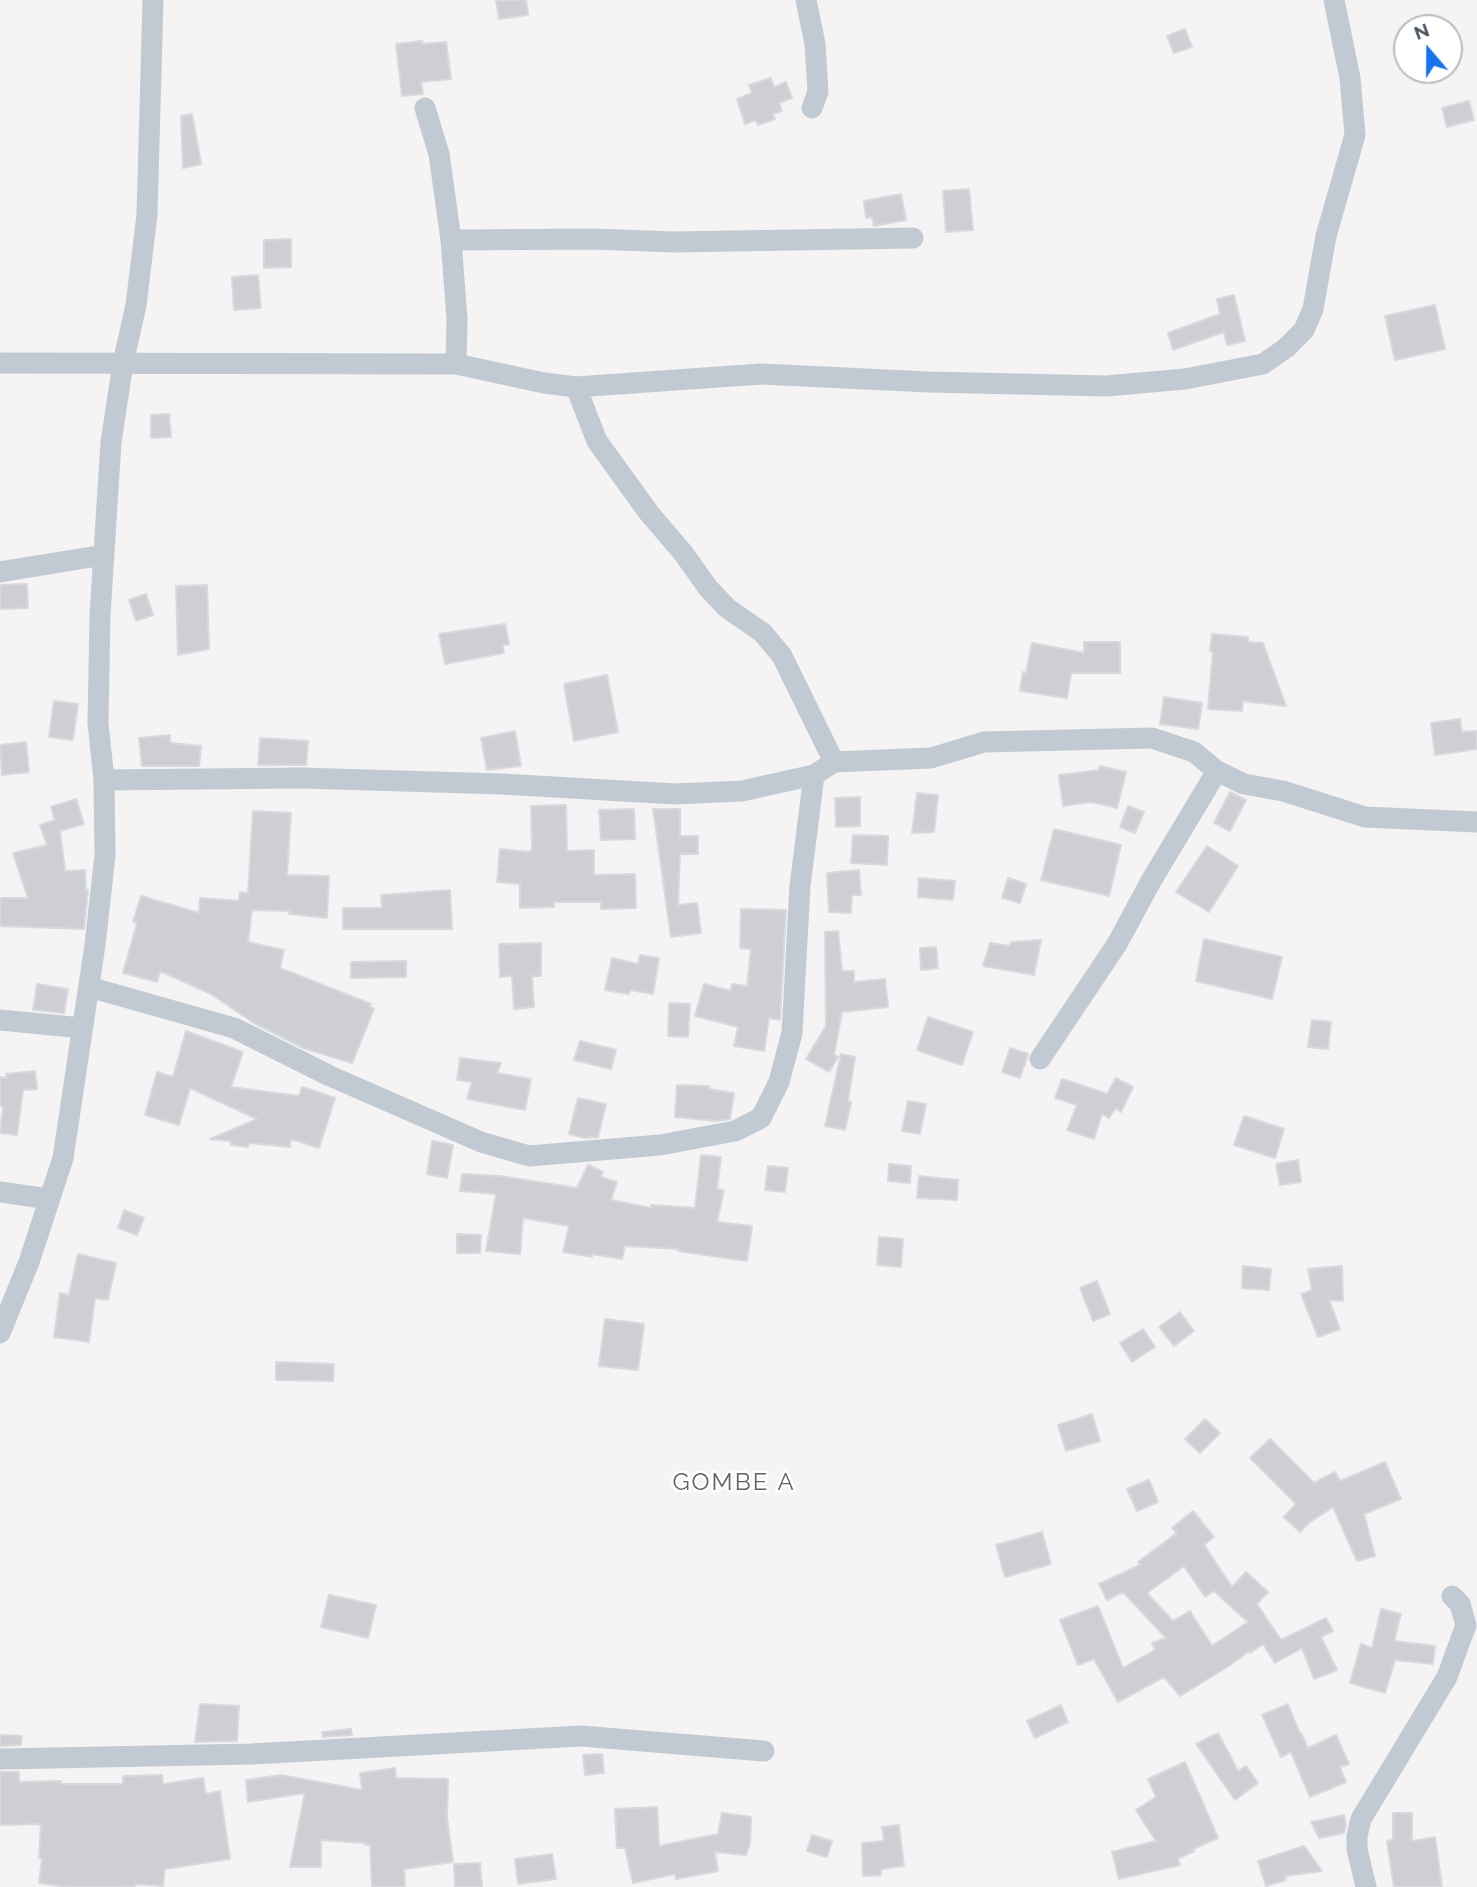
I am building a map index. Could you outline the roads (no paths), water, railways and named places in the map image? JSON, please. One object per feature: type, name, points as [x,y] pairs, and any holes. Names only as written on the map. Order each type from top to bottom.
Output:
[{"type":"street","points":[[0,1333],[29,1262],[63,1158],[89,987],[105,855],[104,780],[98,723],[100,615],[111,442],[123,363],[136,305],[147,215],[153,0]]},
{"type":"street","points":[[806,0],[815,44],[818,92],[812,108]]},
{"type":"street","points":[[0,363],[456,364],[576,387],[761,374],[929,382],[1106,386],[1185,379],[1263,364],[1286,348],[1304,330],[1313,309],[1326,236],[1355,135],[1350,78],[1334,0]]},
{"type":"street","points":[[425,107],[439,154],[451,240],[457,319],[456,364]]},
{"type":"street","points":[[451,240],[593,239],[674,243],[913,238]]},
{"type":"street","points":[[576,387],[597,441],[649,513],[727,608],[764,633],[782,656],[834,762]]},
{"type":"street","points":[[0,572],[104,555]]},
{"type":"street","points":[[104,780],[300,778],[502,784],[675,794],[742,791],[814,775],[834,762],[931,758],[984,742],[1152,738],[1194,752],[1217,771],[1244,785],[1283,791],[1365,817],[1477,822]]},
{"type":"street","points":[[1040,1059],[1117,944],[1217,771]]},
{"type":"street","points":[[89,987],[234,1028],[330,1076],[481,1142],[529,1156],[660,1144],[735,1131],[761,1118],[779,1082],[792,1033],[800,886],[814,775]]},
{"type":"street","points":[[0,1020],[82,1028]]},
{"type":"street","points":[[0,1192],[49,1199]]},
{"type":"street","points":[[1366,1887],[1356,1836],[1361,1819],[1447,1677],[1466,1625],[1460,1604],[1452,1596]]},
{"type":"street","points":[[0,1759],[252,1754],[581,1735],[764,1751]]},
{"type":"district","name":"GOMBE A","points":[[734,1483]]}]
